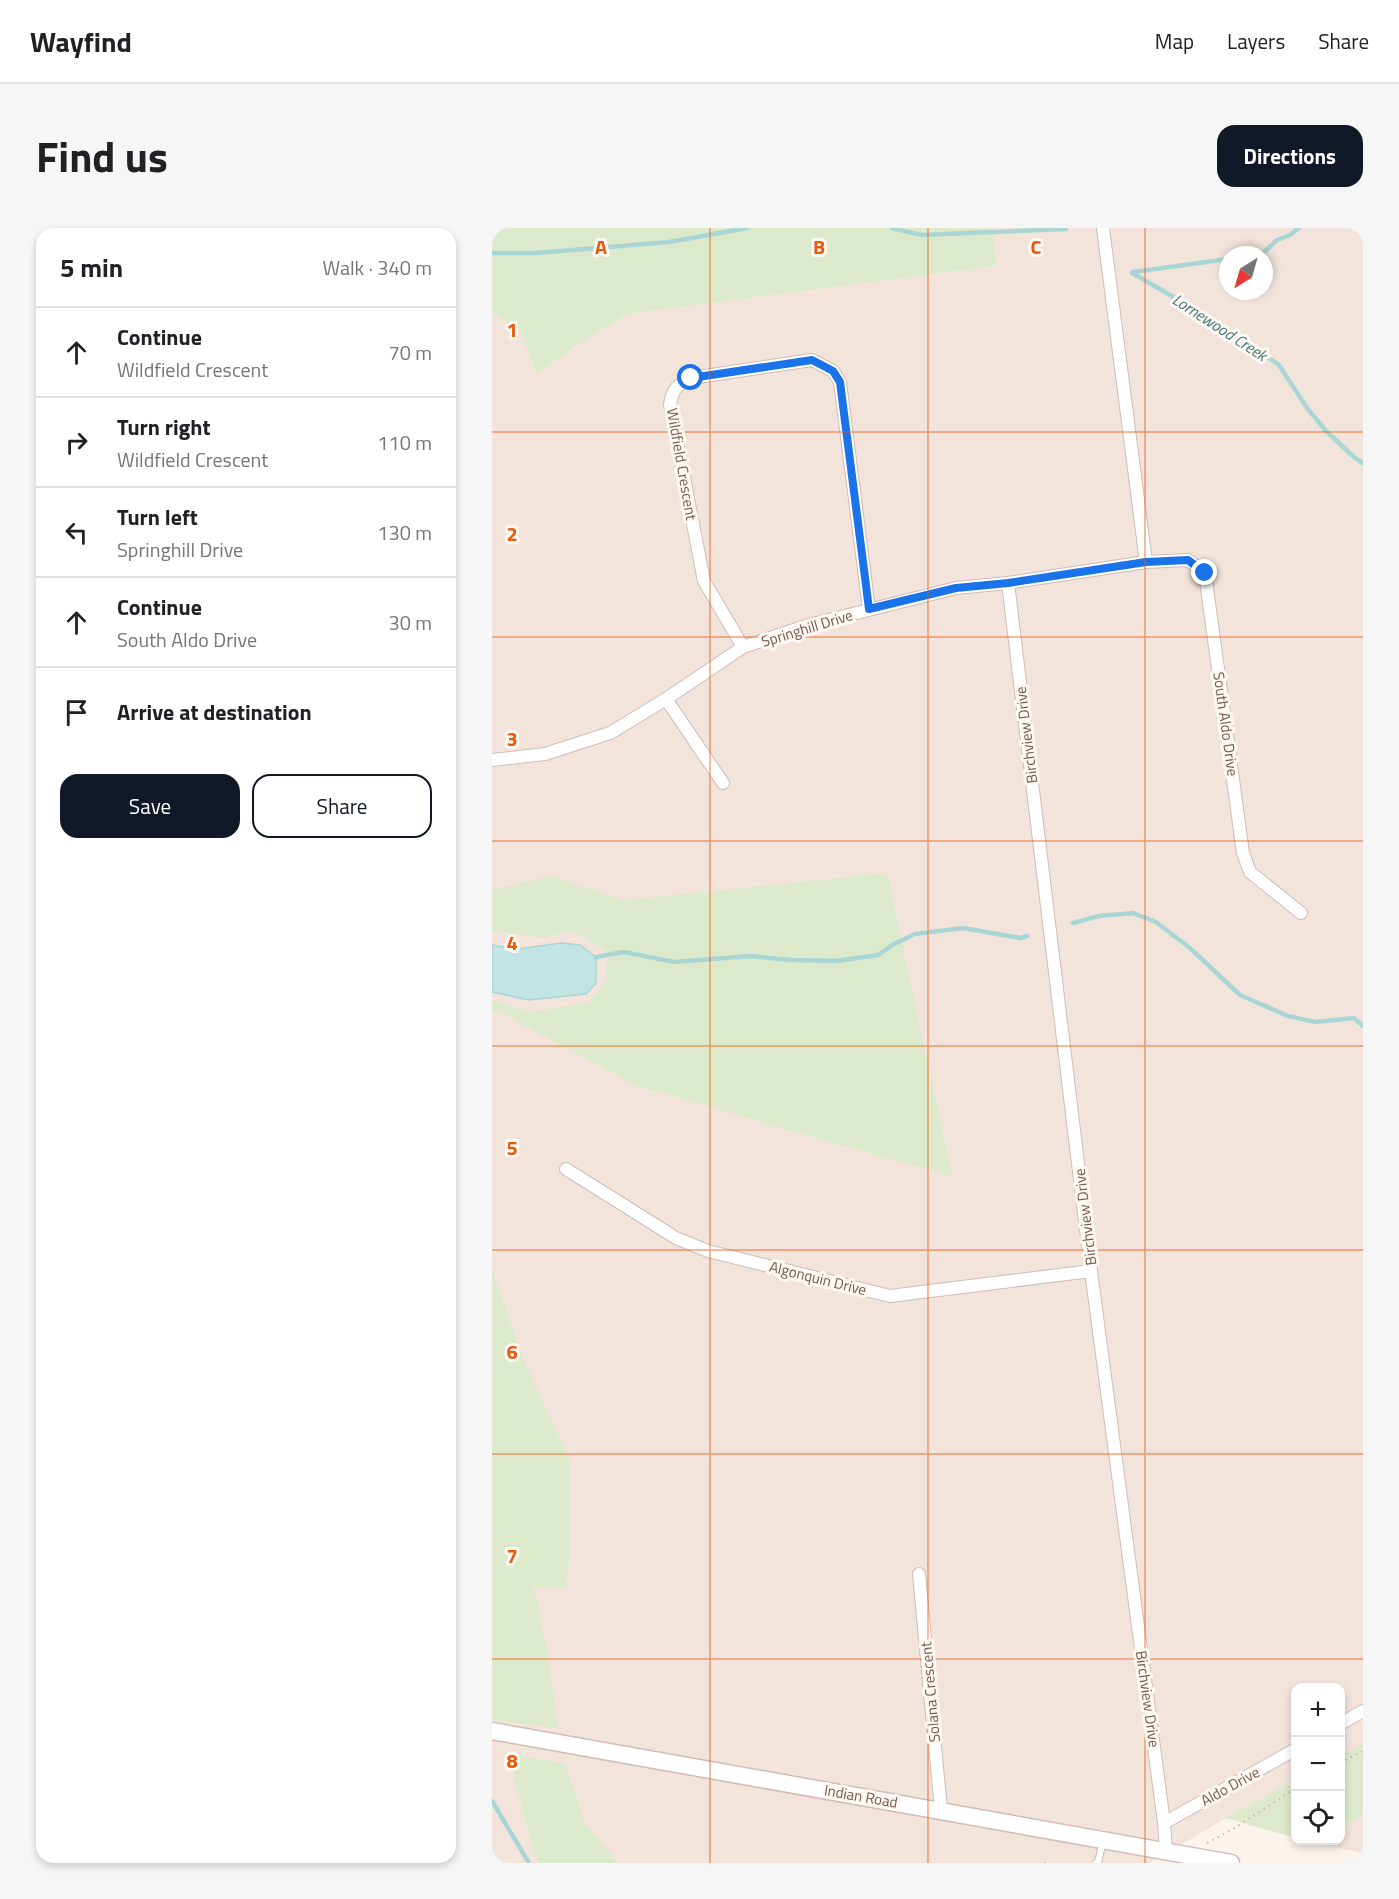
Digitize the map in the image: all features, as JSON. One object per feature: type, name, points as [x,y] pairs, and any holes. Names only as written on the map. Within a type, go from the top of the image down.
[{"type":"street","points":[[1103,228],[1146,562]]},
{"type":"street","name":"Wildfield Crescent","points":[[744,647],[704,581],[670,405],[672,393],[678,384],[691,378],[812,360],[833,371],[840,382],[869,609]]},
{"type":"street","name":"South Aldo Drive","points":[[1146,562],[1188,560],[1205,573],[1243,854],[1250,872],[1301,913]]},
{"type":"street","name":"Springhill Drive","points":[[492,760],[545,754],[610,733],[744,647],[808,625],[956,588],[1008,583],[1146,562]]},
{"type":"street","name":"Birchview Drive","points":[[1008,583],[1091,1271],[1166,1851]]},
{"type":"street","points":[[666,699],[723,783]]},
{"type":"street","name":"Algonquin Drive","points":[[566,1169],[676,1238],[708,1251],[890,1296],[1091,1271]]},
{"type":"street","name":"Solana Crescent","points":[[919,1574],[941,1810]]},
{"type":"street","points":[[1345,1722],[1363,1711]]},
{"type":"street","name":"Indian Road","points":[[492,1731],[1231,1863]]},
{"type":"street","name":"Aldo Drive","points":[[1164,1823],[1291,1752]]},
{"type":"lane","points":[[1096,1863],[1103,1840]]},
{"type":"path","points":[[1345,1761],[1363,1750]]},
{"type":"path","points":[[1191,1856],[1209,1841],[1233,1829],[1291,1791]]},
{"type":"shaded area","points":[[992,228],[1363,228],[1363,1743],[1345,1753],[1345,1683],[1291,1683],[1291,1781],[1150,1863],[492,1863],[492,312],[520,331],[537,375],[573,348],[628,314],[997,266]]},
{"type":"shaded area","points":[[1363,1815],[1363,1853],[1324,1845],[1345,1845],[1345,1824]]},
{"type":"green space","points":[[492,228],[992,228],[997,266],[628,314],[573,348],[537,375],[520,331],[492,312]]},
{"type":"green space","points":[[887,873],[952,1176],[635,1085],[498,1011],[492,1013],[492,1000],[532,1012],[589,1002],[607,979],[607,953],[587,938],[568,931],[544,938],[492,931],[492,890],[551,876],[624,900]]},
{"type":"green space","points":[[492,1270],[523,1358],[569,1458],[569,1562],[566,1587],[534,1587],[549,1662],[558,1729],[492,1719]]},
{"type":"green space","points":[[1363,1743],[1363,1815],[1345,1824],[1345,1791],[1345,1753]]},
{"type":"green space","points":[[508,1754],[565,1763],[585,1823],[618,1863],[539,1863],[531,1842]]},
{"type":"green space","points":[[1291,1781],[1291,1837],[1226,1818]]},
{"type":"water","points":[[561,943],[580,945],[596,957],[596,983],[586,994],[529,1000],[492,992],[492,945],[519,949]]},
{"type":"waterway","name":"Lornewood Creek","points":[[492,253],[536,253],[669,242],[747,228]]},
{"type":"waterway","name":"Lornewood Creek","points":[[892,228],[921,235],[1066,229]]},
{"type":"waterway","name":"Lornewood Creek","points":[[1271,246],[1299,228]]},
{"type":"waterway","name":"Lornewood Creek","points":[[1133,272],[1219,260]]},
{"type":"waterway","name":"Lornewood Creek","points":[[1132,273],[1217,322],[1279,365],[1307,408],[1326,431],[1363,463]]},
{"type":"waterway","points":[[1073,923],[1099,916],[1133,913],[1156,922],[1190,948],[1240,995],[1288,1016],[1315,1022],[1354,1018],[1363,1026]]},
{"type":"waterway","points":[[596,957],[624,952],[674,962],[750,956],[836,961],[878,955],[915,934],[963,928],[1020,938],[1027,936]]},
{"type":"waterway","points":[[492,1801],[529,1863]]},
{"type":"route","points":[[691,378],[812,360],[833,371],[840,382],[869,609],[956,588],[1008,583],[1146,562],[1188,560],[1205,573]]}]
